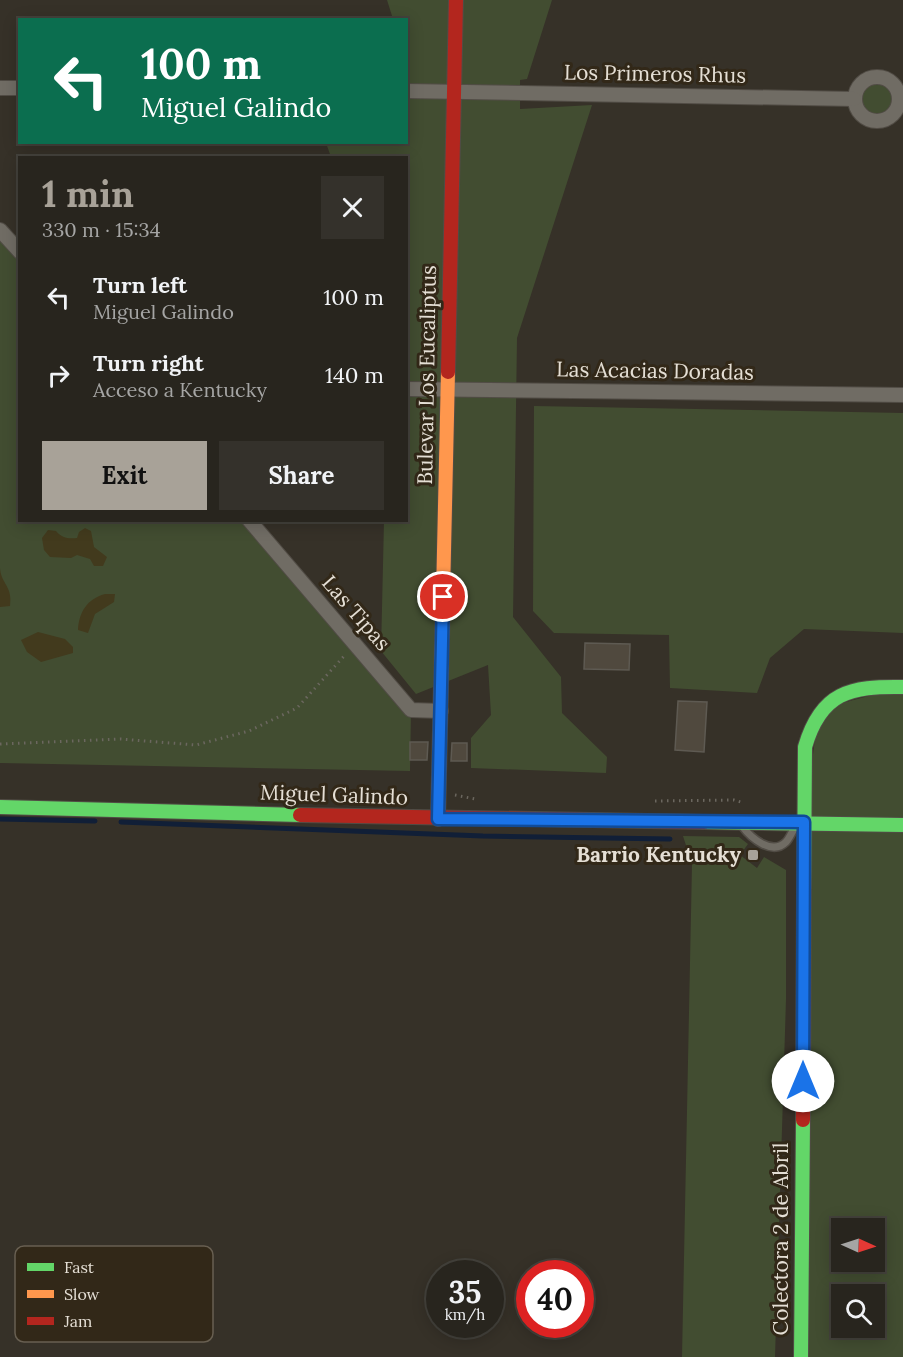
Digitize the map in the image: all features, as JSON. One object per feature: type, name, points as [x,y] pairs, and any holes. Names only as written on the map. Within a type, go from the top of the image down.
[{"type":"street","name":"Bulevar Los Eucaliptus","points":[[438,819],[456,0]]},
{"type":"street","points":[[0,88],[18,88]]},
{"type":"street","name":"Los Primeros Rhus","points":[[408,91],[854,99]]},
{"type":"street","points":[[0,230],[18,250]]},
{"type":"street","name":"Las Acacias Doradas","points":[[408,389],[903,395]]},
{"type":"street","name":"Las Tipas","points":[[251,522],[411,710],[441,711]]},
{"type":"street","name":"Colectora 2 de Abril","points":[[801,1357],[804,747],[810,726],[819,709],[837,697],[857,689],[903,687]]},
{"type":"street","name":"Miguel Galindo","points":[[0,807],[438,819],[903,825]]},
{"type":"lane","points":[[739,822],[747,832],[762,843],[777,848],[786,842],[794,828],[804,822]]},
{"type":"path","points":[[0,744],[120,739],[196,745],[249,731],[297,708],[355,644]]},
{"type":"green space","points":[[387,0],[552,0],[527,79],[520,80],[520,109],[592,105],[517,338],[513,617],[561,677],[562,713],[607,757],[606,773],[471,768],[471,738],[491,715],[488,665],[416,694],[381,651],[384,522],[408,522],[408,156],[331,156],[326,144],[408,144],[408,18],[393,18]]},
{"type":"green space","points":[[877,82],[889,87],[894,99],[889,111],[877,116],[865,111],[860,99],[865,87]]},
{"type":"green space","points":[[0,230],[18,251],[18,522],[250,522],[411,710],[410,771],[0,763]]},
{"type":"green space","points":[[534,406],[903,413],[903,633],[804,629],[770,658],[757,693],[670,688],[669,635],[554,633],[533,611]]},
{"type":"green space","points":[[903,687],[903,1357],[801,1357],[804,822],[819,709]]},
{"type":"green space","points":[[683,836],[739,837],[748,844],[740,855],[757,868],[764,857],[786,870],[786,999],[775,1357],[682,1357],[692,864]]},
{"type":"sand","points":[[85,528],[91,531],[94,547],[107,557],[103,566],[94,566],[90,559],[77,555],[71,558],[50,557],[44,550],[42,538],[48,530],[56,531],[65,538],[77,538],[79,532]]},
{"type":"sand","points":[[0,568],[10,594],[10,606],[0,607]]},
{"type":"sand","points":[[105,594],[115,594],[114,602],[95,614],[88,633],[78,630],[80,617],[85,607],[93,599]]},
{"type":"sand","points":[[38,632],[65,639],[73,647],[73,653],[41,662],[27,652],[21,640]]},
{"type":"building","points":[[585,643],[630,644],[629,670],[584,669]]},
{"type":"building","points":[[678,701],[707,702],[704,752],[675,750]]},
{"type":"building","points":[[410,742],[428,742],[427,760],[410,760]]},
{"type":"building","points":[[452,743],[467,743],[467,761],[451,761]]},
{"type":"waterway","points":[[0,819],[95,821]]},
{"type":"waterway","points":[[121,822],[483,836],[670,839]]},
{"type":"traffic: fast","points":[[804,892],[805,747],[812,729],[820,714],[840,696],[868,688],[903,687]]},
{"type":"traffic: fast","points":[[0,807],[300,815]]},
{"type":"traffic: fast","points":[[704,822],[903,825]]},
{"type":"traffic: fast","points":[[801,1357],[803,1120]]},
{"type":"traffic: slow","points":[[438,819],[448,372]]},
{"type":"traffic: jam","points":[[448,372],[456,0]]},
{"type":"traffic: jam","points":[[300,815],[704,822]]},
{"type":"traffic: jam","points":[[803,1120],[804,892]]},
{"type":"place","name":"Barrio Kentucky","points":[[753,855]]},
{"type":"route","points":[[443,597],[438,819],[804,822],[803,1081]]}]
